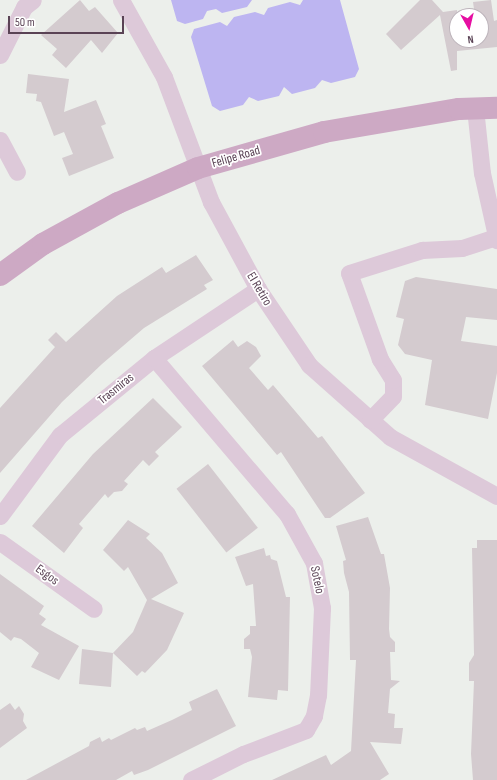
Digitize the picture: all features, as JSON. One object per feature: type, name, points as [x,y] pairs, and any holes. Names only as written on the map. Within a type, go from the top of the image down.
[{"type":"main road","name":"Felipe Road","points":[[0,275],[43,244],[118,203],[198,168],[324,132],[475,108],[497,108]]},
{"type":"street","points":[[0,55],[24,7],[33,0]]},
{"type":"street","name":"El Retiro","points":[[121,0],[164,77],[211,202],[258,289],[309,365],[390,437],[497,496]]},
{"type":"street","points":[[370,420],[393,396],[393,380],[380,359],[349,272],[422,250],[462,248],[496,239],[482,173],[475,108]]},
{"type":"street","points":[[0,140],[17,172]]},
{"type":"street","name":"Trasmiras","points":[[0,516],[60,435],[154,358],[258,289]]},
{"type":"street","name":"Sotelo","points":[[154,358],[287,514],[314,563],[322,608],[318,695],[314,716],[306,730],[243,754],[191,780]]},
{"type":"street","name":"Esgos","points":[[0,542],[94,609]]},
{"type":"shaded area","points":[[171,0],[252,0],[247,7],[222,13],[216,9],[207,11],[203,19],[185,24],[177,21]]},
{"type":"shaded area","points":[[303,0],[340,0],[359,69],[355,77],[331,83],[322,80],[315,88],[292,94],[284,87],[279,96],[258,101],[249,97],[243,105],[220,111],[212,106],[191,37],[194,29],[220,22],[227,26],[234,17],[255,12],[264,15],[268,8],[290,2],[300,5]]},
{"type":"building","points":[[80,0],[89,11],[95,7],[118,33],[102,53],[91,40],[66,68],[52,55],[57,49],[41,35]]},
{"type":"building","points":[[420,0],[432,0],[443,12],[449,11],[449,48],[487,48],[457,51],[457,70],[451,71],[440,15],[401,50],[386,34]]},
{"type":"building","points":[[491,0],[494,21],[497,20],[497,47],[489,48],[489,8],[474,8],[473,2]]},
{"type":"building","points":[[28,74],[69,79],[64,112],[96,100],[106,124],[101,126],[114,158],[69,176],[62,158],[73,154],[64,132],[54,136],[41,102],[36,101],[37,94],[26,93]]},
{"type":"building","points":[[196,255],[213,280],[204,285],[207,289],[144,328],[102,364],[62,402],[0,473],[0,408],[55,347],[48,340],[56,332],[66,342],[117,296],[162,267],[166,273]]},
{"type":"building","points":[[416,277],[497,289],[497,320],[466,317],[461,341],[497,346],[497,373],[488,419],[425,405],[432,360],[405,354],[398,345],[404,319],[396,317],[405,281]]},
{"type":"building","points":[[233,340],[238,347],[247,341],[256,347],[261,356],[249,368],[268,390],[273,385],[318,438],[322,436],[365,493],[330,518],[325,518],[281,452],[277,455],[202,366]]},
{"type":"building","points":[[153,398],[182,427],[155,452],[159,456],[149,466],[143,460],[124,481],[128,484],[122,491],[114,492],[108,498],[105,494],[79,524],[83,528],[64,553],[32,526],[93,454]]},
{"type":"building","points":[[208,464],[258,528],[226,552],[176,489]]},
{"type":"building","points":[[368,517],[381,554],[384,554],[390,588],[389,629],[390,637],[395,642],[395,652],[390,652],[391,680],[400,681],[390,689],[388,713],[395,714],[394,728],[403,728],[401,744],[370,742],[389,774],[380,780],[272,780],[326,755],[331,765],[351,751],[356,660],[350,660],[349,592],[344,573],[343,561],[346,560],[336,526]]},
{"type":"building","points":[[128,520],[150,534],[146,538],[162,553],[178,583],[151,599],[184,613],[167,650],[145,673],[142,671],[137,676],[113,653],[133,632],[147,600],[128,567],[124,571],[103,550]]},
{"type":"building","points":[[477,540],[497,540],[497,780],[473,780],[471,754],[474,681],[469,681],[469,663],[474,655],[472,548],[477,548]]},
{"type":"building","points":[[264,548],[266,556],[270,555],[271,559],[277,561],[286,597],[290,597],[288,691],[278,690],[277,700],[248,697],[252,657],[250,649],[244,649],[244,639],[250,634],[250,626],[256,626],[253,584],[246,586],[235,557]]},
{"type":"building","points":[[0,574],[44,606],[39,614],[46,619],[41,625],[79,646],[59,680],[31,667],[39,653],[21,639],[14,637],[11,641],[0,632]]},
{"type":"building","points":[[82,649],[113,653],[111,687],[79,684]]},
{"type":"building","points":[[217,689],[236,726],[148,770],[134,775],[132,771],[116,780],[26,780],[89,746],[90,742],[100,737],[102,742],[109,738],[111,740],[135,728],[137,730],[145,727],[147,731],[172,720],[192,710],[189,702]]},
{"type":"building","points":[[10,703],[15,710],[19,706],[24,714],[23,721],[27,728],[0,748],[0,710]]}]
